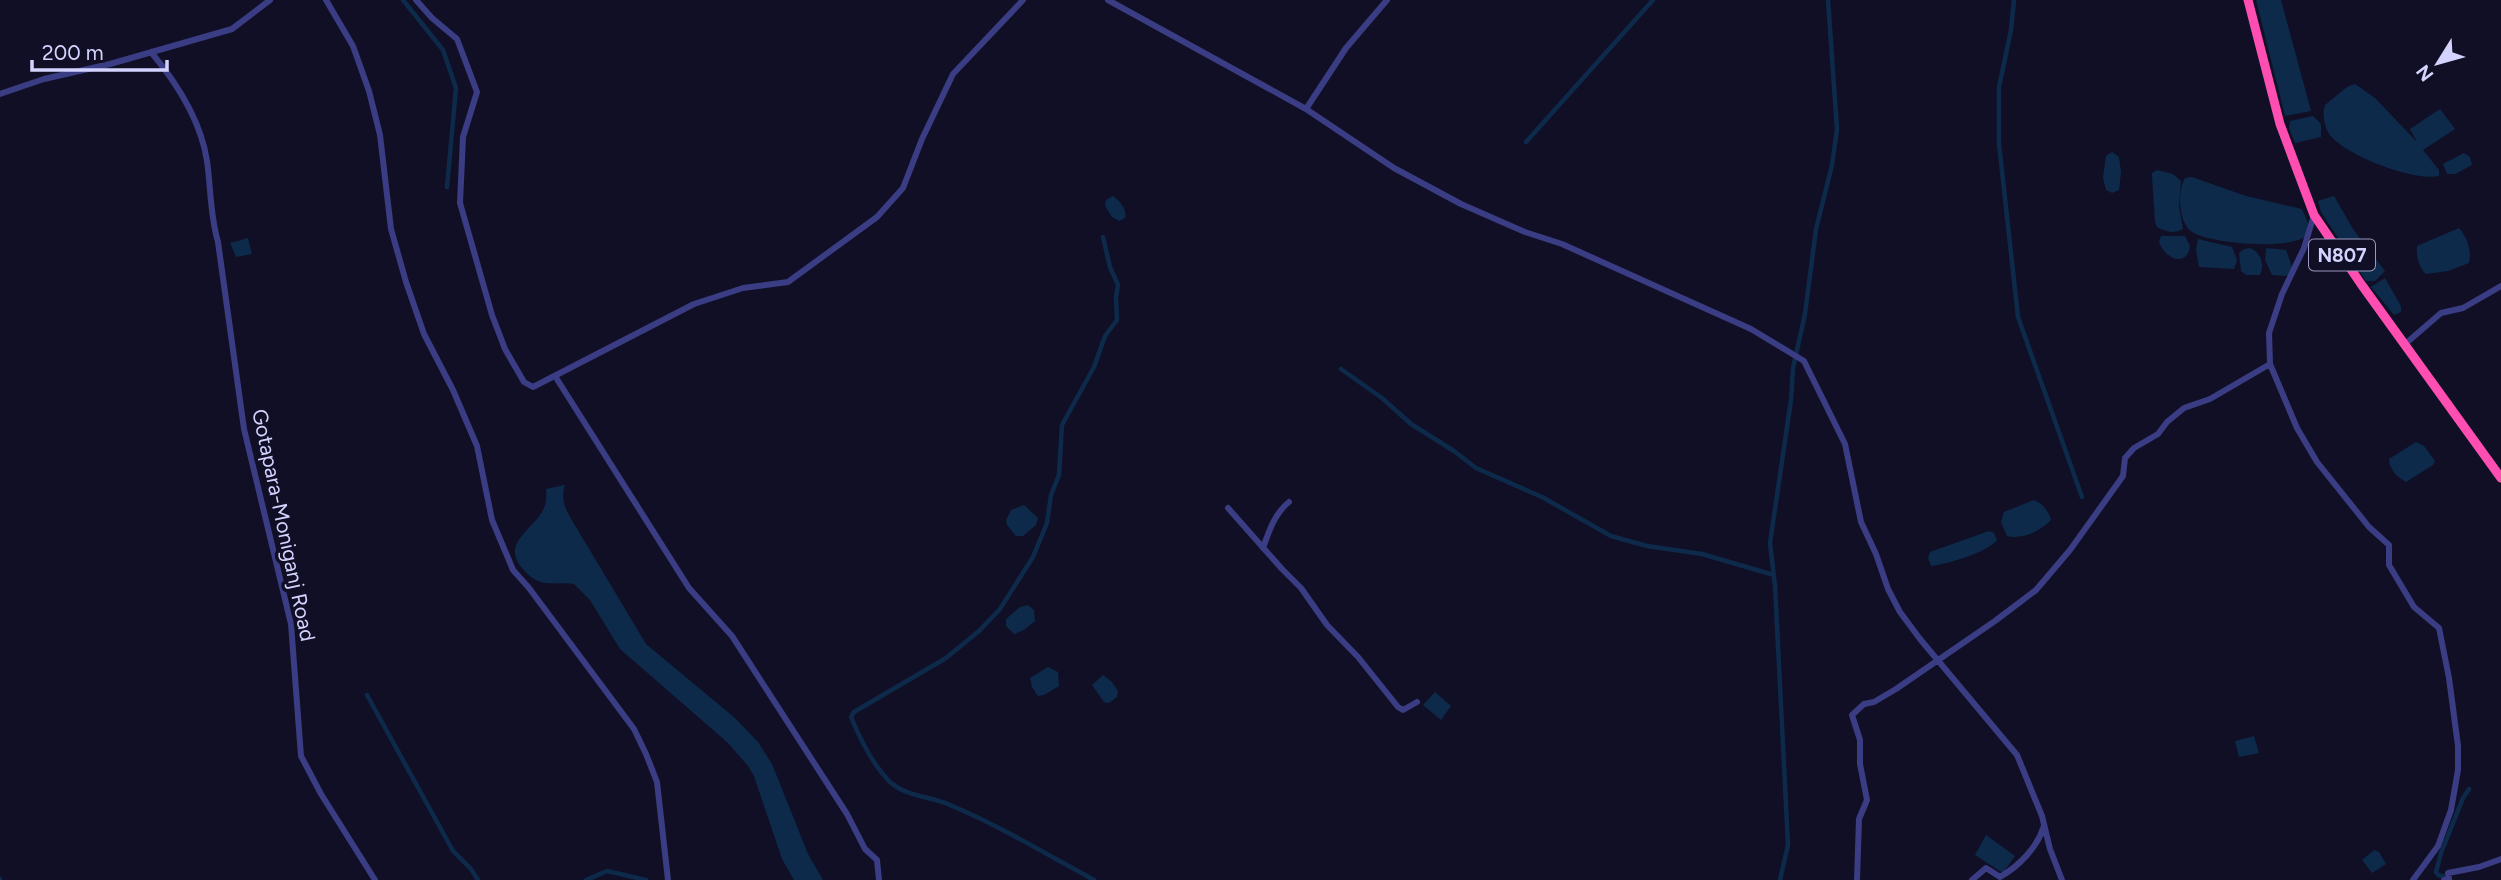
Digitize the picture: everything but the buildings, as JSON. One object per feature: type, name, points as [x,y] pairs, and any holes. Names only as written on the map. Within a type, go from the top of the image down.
[{"type":"highway","name":"N807","points":[[2248,0],[2280,124],[2314,215],[2501,478]]},
{"type":"street","points":[[0,94],[44,79],[110,64],[232,29],[270,0]]},
{"type":"street","points":[[326,0],[353,46],[369,91],[380,135],[391,229],[406,282],[425,334],[477,446],[492,520],[518,578],[634,729],[657,782],[668,880]]},
{"type":"street","points":[[416,0],[457,39],[477,92],[463,137],[460,203],[492,315],[505,349],[524,382],[533,387],[694,304],[743,288],[788,282],[877,217],[903,188],[922,139],[953,74],[1023,0]]},
{"type":"street","points":[[1108,0],[1306,109],[1394,168],[1461,204],[1525,232],[1562,244],[1751,329],[1804,361],[1845,444],[1861,522],[1888,589],[1900,612],[1937,660],[2017,755],[2032,787],[2062,880]]},
{"type":"street","points":[[1306,109],[1346,48],[1387,0]]},
{"type":"street","name":"Gotapara-Moniganj Road","points":[[151,52],[184,100],[201,139],[207,162],[212,222],[218,242],[244,429],[291,624],[301,756],[374,880]]},
{"type":"street","points":[[2314,215],[2304,248],[2269,333],[2270,365],[2297,428],[2317,462],[2369,527],[2385,539],[2389,545],[2389,565],[2414,607],[2438,628],[2456,720],[2458,769],[2451,810],[2438,846],[2413,880]]},
{"type":"street","points":[[2404,345],[2441,313],[2463,308],[2501,286]]},
{"type":"street","points":[[1857,880],[1859,819],[1867,800],[1860,764],[1860,740],[1852,715],[1864,704],[1882,698],[2036,590],[2123,476],[2125,458],[2134,448],[2158,434],[2167,422],[2184,408],[2210,399],[2270,365]]},
{"type":"street","points":[[555,376],[690,588],[732,636],[841,804],[865,849],[877,860],[879,880]]},
{"type":"street","points":[[1263,548],[1274,520],[1281,508],[1289,502]]},
{"type":"street","points":[[1228,508],[1301,588],[1327,625],[1358,657],[1398,707],[1403,710],[1417,702]]},
{"type":"street","points":[[1972,880],[1986,868],[2000,877],[2007,873],[2033,848],[2044,825]]},
{"type":"street","points":[[2444,880],[2449,878],[2448,873],[2479,867],[2501,859]]},
{"type":"water","points":[[2256,0],[2281,0],[2311,111],[2285,116]]},
{"type":"water","points":[[2355,84],[2375,98],[2417,142],[2410,129],[2440,109],[2455,129],[2423,150],[2439,170],[2439,176],[2428,177],[2396,171],[2362,157],[2335,140],[2325,126],[2325,105],[2347,87]]},
{"type":"water","points":[[2313,116],[2321,124],[2321,137],[2295,143],[2289,128],[2290,121]]},
{"type":"water","points":[[2112,152],[2119,157],[2121,172],[2119,190],[2112,193],[2106,190],[2103,178],[2106,156]]},
{"type":"water","points":[[2464,153],[2470,157],[2472,165],[2455,174],[2447,174],[2443,164]]},
{"type":"water","points":[[2157,170],[2173,174],[2181,181],[2179,207],[2183,229],[2180,231],[2164,230],[2157,227],[2155,222],[2152,173]]},
{"type":"water","points":[[2192,177],[2246,196],[2302,209],[2308,223],[2307,236],[2284,243],[2251,244],[2218,240],[2194,233],[2182,216],[2180,199],[2185,178]]},
{"type":"water","points":[[1113,196],[1125,211],[1125,218],[1119,221],[1112,217],[1105,206],[1106,200]]},
{"type":"water","points":[[2334,196],[2353,229],[2385,271],[2375,281],[2366,281],[2321,212],[2318,201]]},
{"type":"water","points":[[2459,228],[2468,244],[2469,263],[2448,271],[2426,274],[2418,261],[2417,246]]},
{"type":"water","points":[[2161,236],[2185,236],[2190,246],[2188,253],[2180,259],[2171,257],[2159,242]]},
{"type":"water","points":[[248,238],[252,254],[236,257],[230,243]]},
{"type":"water","points":[[2198,239],[2232,247],[2237,260],[2234,269],[2199,267],[2196,250]]},
{"type":"water","points":[[2250,248],[2257,252],[2261,259],[2260,275],[2246,275],[2241,271],[2239,253]]},
{"type":"water","points":[[2266,248],[2286,250],[2292,267],[2291,273],[2286,276],[2272,275],[2265,260]]},
{"type":"water","points":[[2385,278],[2401,306],[2401,312],[2394,315],[2371,287]]},
{"type":"water","points":[[2416,442],[2424,446],[2435,461],[2406,482],[2394,472],[2389,459]]},
{"type":"water","points":[[565,485],[563,498],[568,513],[646,644],[735,718],[758,742],[772,764],[808,854],[823,880],[794,880],[782,859],[754,776],[728,743],[620,649],[590,600],[574,584],[538,581],[517,561],[516,547],[523,534],[542,512],[546,502],[546,489]]},
{"type":"water","points":[[2034,500],[2045,508],[2051,520],[2031,534],[2007,536],[2001,522],[2004,512]]},
{"type":"water","points":[[1024,505],[1038,518],[1036,525],[1023,536],[1016,536],[1006,520],[1011,510]]},
{"type":"water","points":[[1989,531],[1994,533],[1997,540],[1985,549],[1931,566],[1928,558],[1930,552]]},
{"type":"water","points":[[1028,605],[1034,610],[1035,621],[1014,634],[1006,626],[1006,619],[1020,607]]},
{"type":"water","points":[[1048,667],[1058,672],[1059,686],[1038,696],[1030,678]]},
{"type":"water","points":[[1103,675],[1118,691],[1117,697],[1109,703],[1104,702],[1092,685]]},
{"type":"water","points":[[1435,692],[1451,706],[1441,720],[1423,705]]},
{"type":"water","points":[[2254,736],[2259,753],[2239,757],[2235,741]]},
{"type":"water","points":[[1986,835],[2015,856],[2003,873],[1975,855]]},
{"type":"water","points":[[2374,850],[2379,852],[2386,864],[2372,873],[2362,860]]},
{"type":"waterway","points":[[403,0],[443,50],[456,88],[447,187]]},
{"type":"waterway","points":[[1526,142],[1653,0]]},
{"type":"waterway","points":[[1780,880],[1788,845],[1775,586],[1770,543],[1791,400],[1793,368],[1805,314],[1816,229],[1832,165],[1837,129],[1828,0]]},
{"type":"waterway","points":[[2014,0],[2011,30],[1999,87],[1999,144],[2018,317],[2082,497]]},
{"type":"waterway","points":[[1094,880],[969,813],[897,787],[873,760],[851,717],[854,712],[946,658],[979,631],[1000,609],[1033,557],[1047,523],[1051,495],[1059,475],[1062,425],[1094,367],[1105,336],[1117,320],[1118,285],[1110,267],[1103,237]]},
{"type":"waterway","points":[[1341,369],[1382,398],[1411,424],[1476,468],[1542,497],[1611,536],[1647,546],[1702,554],[1774,575]]},
{"type":"waterway","points":[[367,695],[453,851],[478,880]]},
{"type":"waterway","points":[[2446,877],[2436,872],[2441,853],[2469,789]]},
{"type":"waterway","points":[[586,880],[607,871],[646,880]]}]
